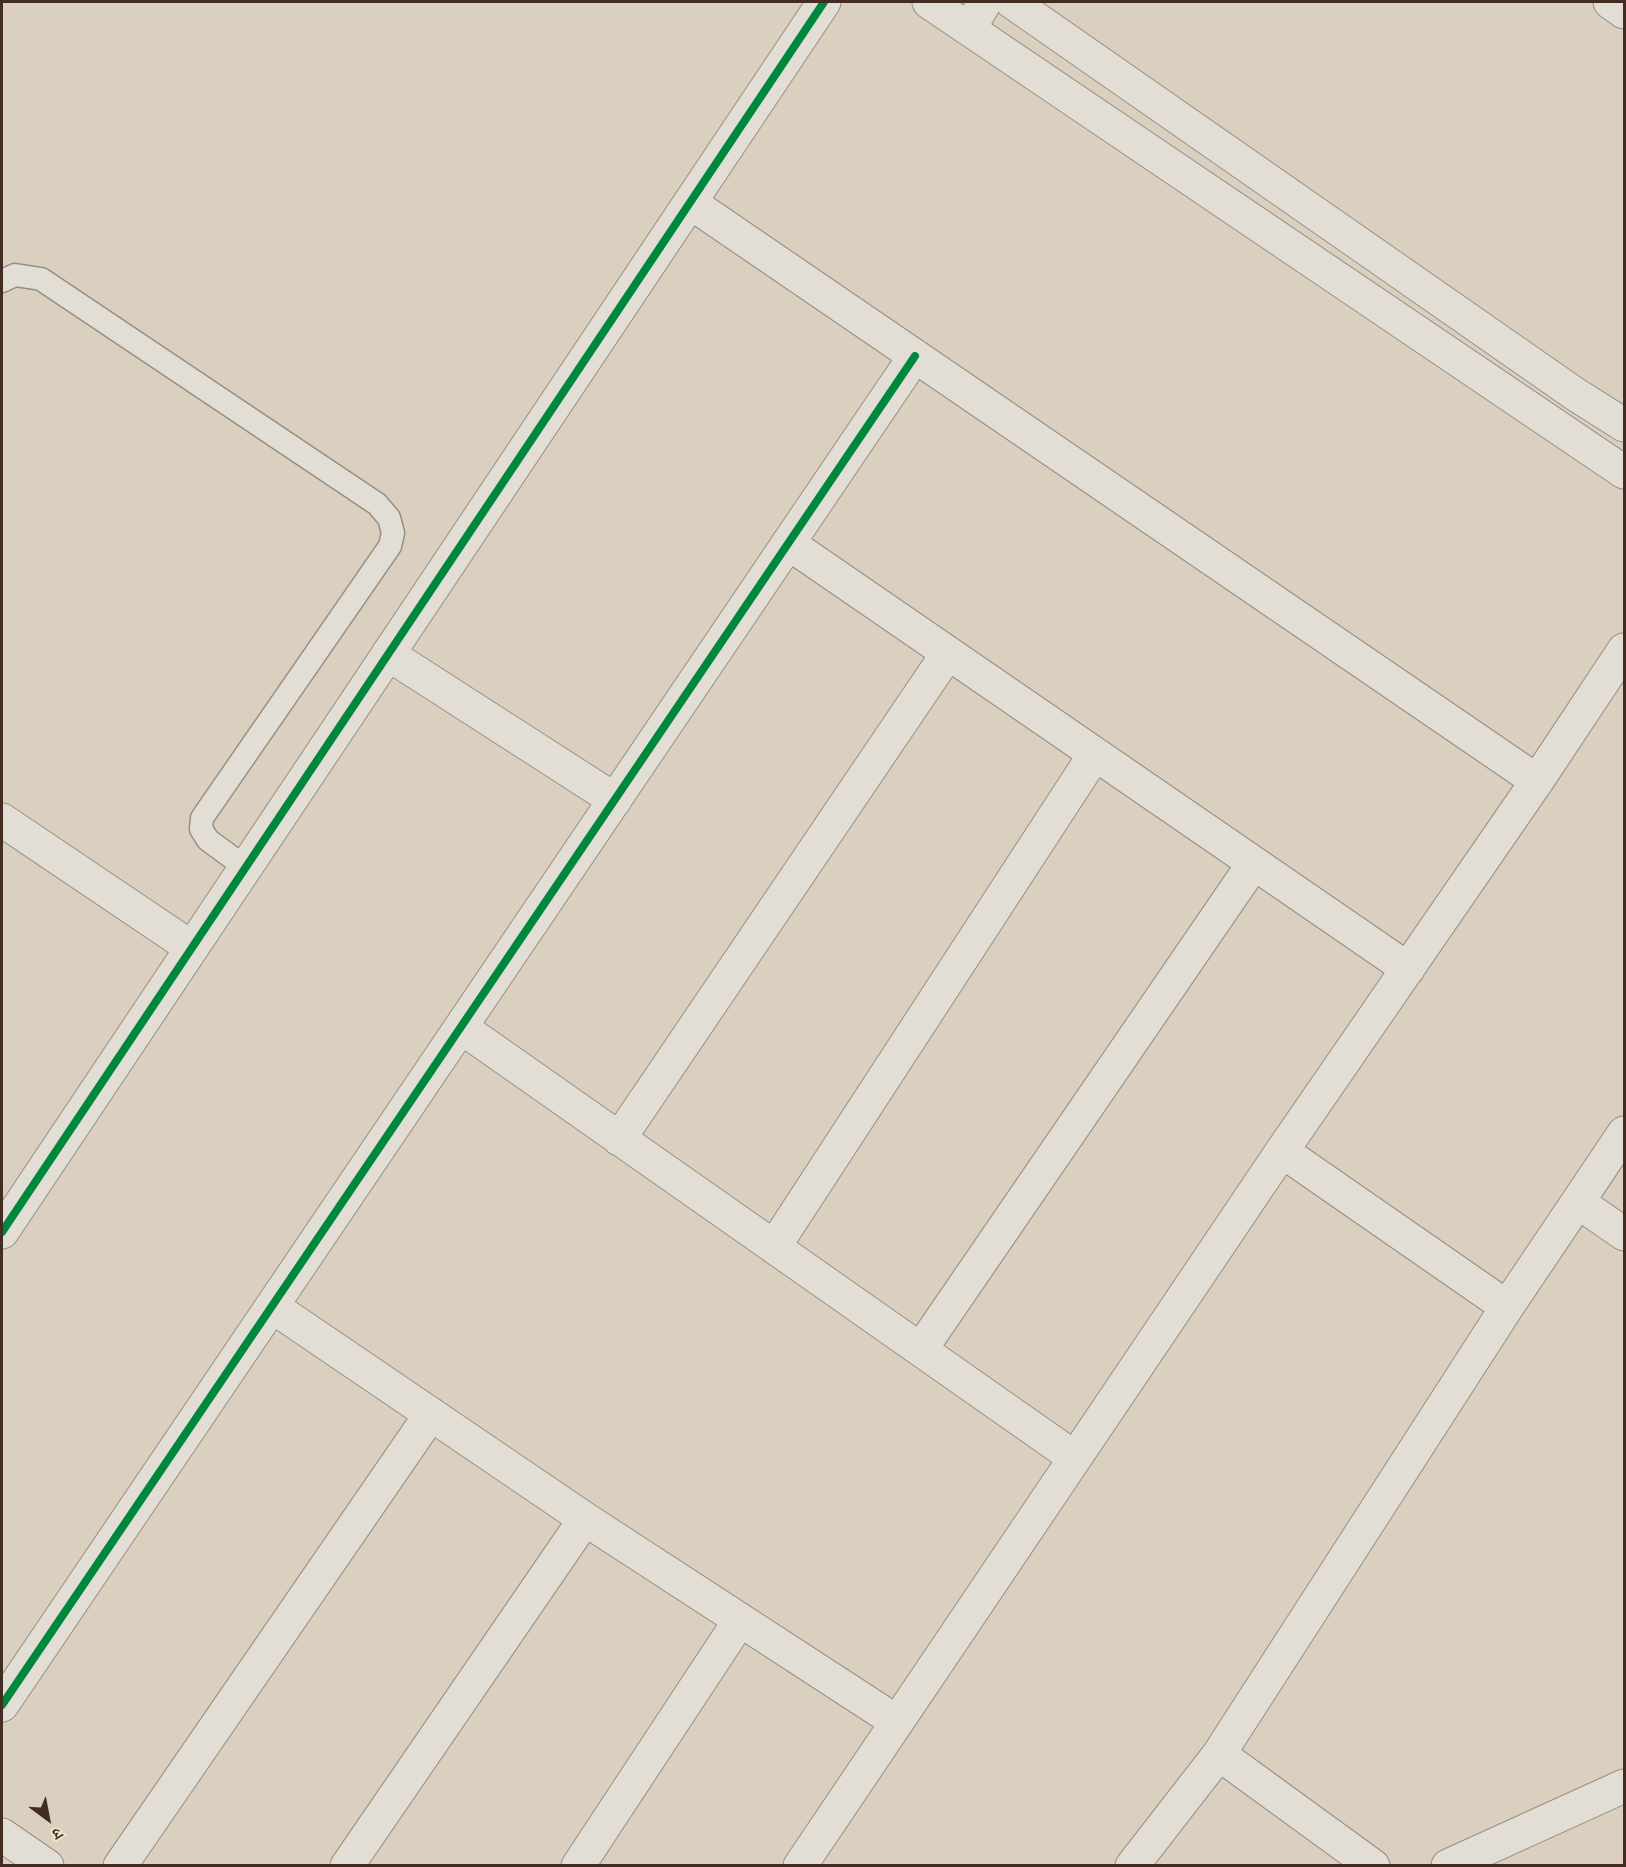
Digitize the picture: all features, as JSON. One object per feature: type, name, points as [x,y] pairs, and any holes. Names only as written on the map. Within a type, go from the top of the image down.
[{"type":"street","points":[[2,1232],[824,2]]},
{"type":"street","points":[[929,2],[977,15],[1624,472]]},
{"type":"street","points":[[1012,2],[1575,394],[1624,425]]},
{"type":"street","points":[[1610,2],[1624,12]]},
{"type":"street","points":[[691,203],[1537,781]]},
{"type":"street","points":[[2,1705],[915,356]]},
{"type":"street","points":[[788,543],[1408,969]]},
{"type":"street","points":[[800,1866],[1282,1151],[1537,781],[1624,650]]},
{"type":"street","points":[[619,1138],[948,653]]},
{"type":"street","points":[[388,654],[615,800]]},
{"type":"street","points":[[774,1247],[1095,754]]},
{"type":"street","points":[[2,820],[192,948]]},
{"type":"street","points":[[921,1349],[1254,863]]},
{"type":"street","points":[[462,1028],[1075,1458]]},
{"type":"street","points":[[1132,1866],[1219,1754],[1507,1307],[1624,1132]]},
{"type":"street","points":[[1282,1151],[1507,1307]]},
{"type":"street","points":[[1578,1202],[1624,1234]]},
{"type":"street","points":[[273,1307],[585,1520],[897,1722]]},
{"type":"street","points":[[120,1866],[431,1414]]},
{"type":"street","points":[[346,1866],[585,1520]]},
{"type":"street","points":[[578,1866],[740,1620]]},
{"type":"street","points":[[1219,1754],[1373,1866]]},
{"type":"street","points":[[1448,1866],[1624,1786]]},
{"type":"street","points":[[2,1835],[46,1866]]},
{"type":"lane","points":[[2,281],[15,275],[41,279],[377,504],[389,518],[393,533],[390,546],[202,818],[201,830],[208,840],[245,867]]},
{"type":"cycle path","points":[[2,1232],[824,2]]},
{"type":"cycle path","points":[[2,1705],[915,356]]}]
